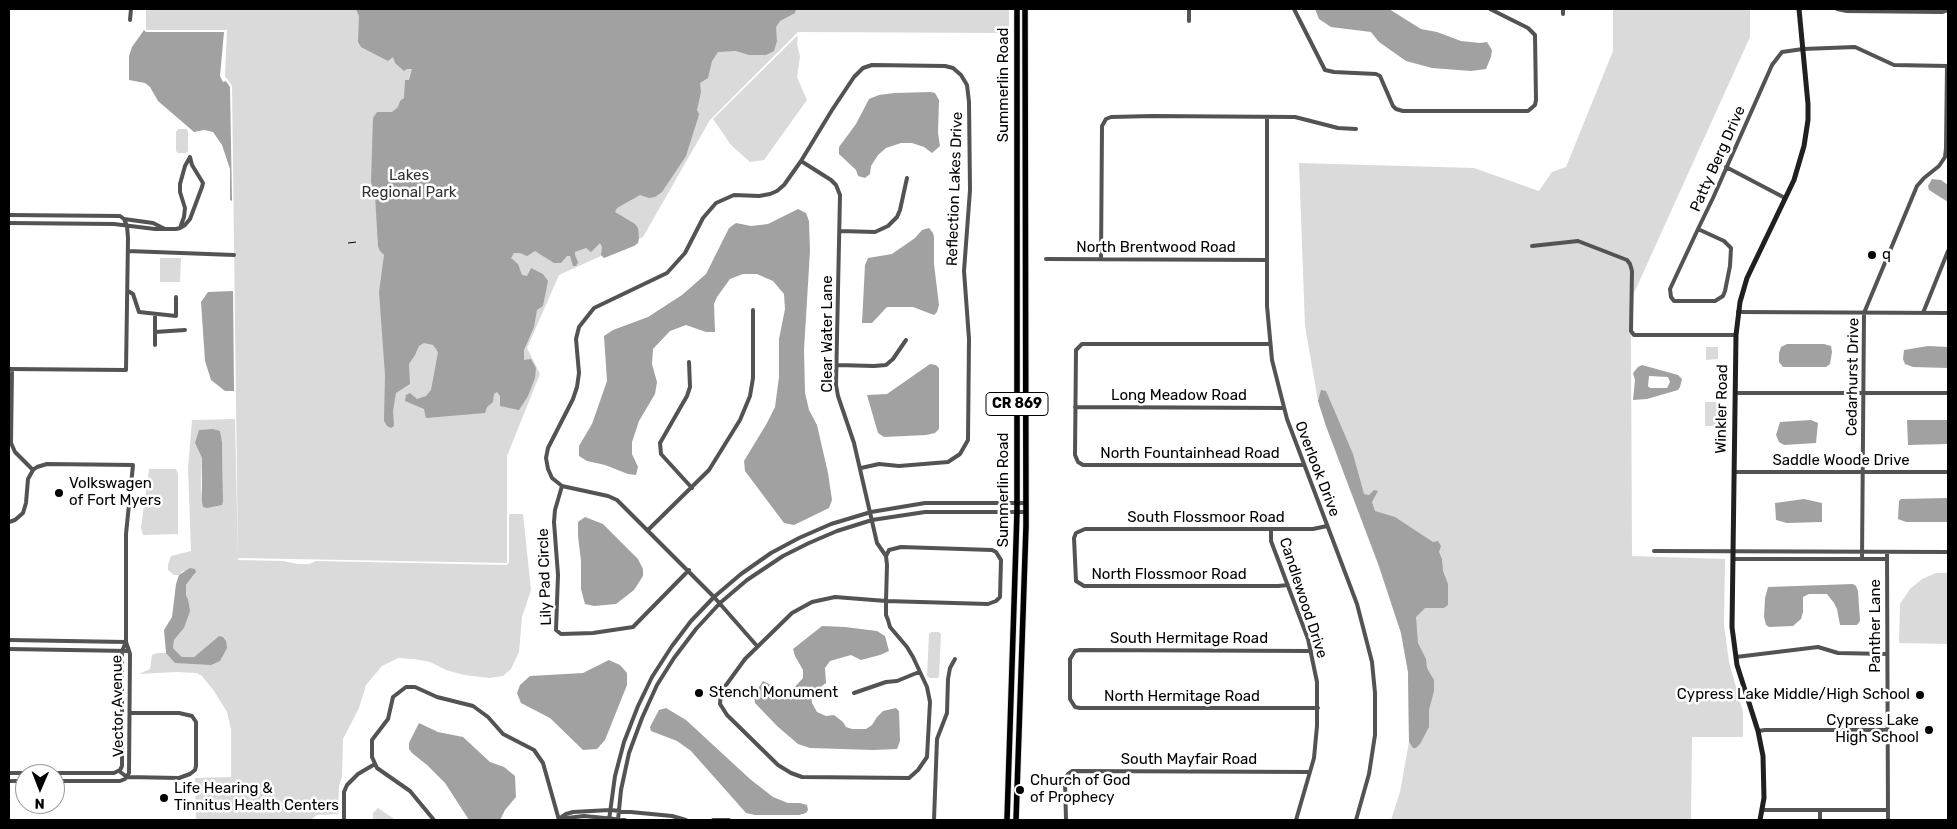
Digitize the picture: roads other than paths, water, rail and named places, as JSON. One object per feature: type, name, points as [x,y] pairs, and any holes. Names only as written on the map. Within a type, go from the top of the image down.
[{"type":"main road","name":"Summerlin Road","points":[[1006,820],[1017,512],[1016,9]]},
{"type":"main road","name":"Summerlin Road","points":[[1016,820],[1026,512],[1026,9]]},
{"type":"street","points":[[130,20],[131,9]]},
{"type":"street","points":[[1189,9],[1190,21]]},
{"type":"street","points":[[1294,9],[1325,70],[1376,74],[1380,76],[1396,109],[1403,111],[1528,111],[1535,105],[1536,100],[1536,35],[1528,28],[1490,9]]},
{"type":"street","name":"Winkler Road","points":[[1760,820],[1763,810],[1764,770],[1758,731],[1736,657],[1732,627],[1736,335],[1738,312],[1751,268],[1785,198],[1801,159],[1807,132],[1808,104],[1799,9]]},
{"type":"street","points":[[1838,9],[1847,12],[1942,12],[1948,10]]},
{"type":"street","name":"Patty Berg Drive","points":[[1698,229],[1724,241],[1731,248],[1724,296],[1720,299],[1709,301],[1674,300],[1670,297],[1670,289],[1777,57],[1782,52],[1803,49],[1855,47],[1894,65],[1948,66]]},
{"type":"street","name":"Reflection Lakes Drive","points":[[562,486],[552,478],[546,458],[548,448],[573,399],[577,387],[576,339],[583,320],[594,308],[666,273],[685,253],[703,218],[716,203],[734,196],[759,196],[778,191],[788,181],[832,110],[854,77],[863,68],[872,65],[944,66],[953,68],[961,75],[967,85],[969,102],[970,190],[964,271],[969,339],[968,440],[960,454],[948,462],[899,466],[879,464],[861,468]]},
{"type":"street","name":"Cedarhurst Drive","points":[[1862,559],[1864,314],[1917,186],[1939,166],[1944,157],[1946,148],[1948,66]]},
{"type":"street","points":[[1101,258],[1102,126],[1106,119],[1134,116],[1298,117],[1338,128],[1356,129]]},
{"type":"street","name":"Overlook Drive","points":[[1267,117],[1267,306],[1270,344],[1276,381],[1283,408],[1363,623],[1374,678],[1376,716],[1373,752],[1356,820]]},
{"type":"street","points":[[9,224],[127,226],[168,230],[180,228],[190,219],[202,187],[201,179],[192,165],[190,157],[185,166],[180,184],[180,192],[185,208],[180,228]]},
{"type":"street","name":"Clear Water Lane","points":[[801,161],[836,185],[840,195],[836,385],[861,468],[877,543],[886,556]]},
{"type":"street","points":[[1726,167],[1785,198]]},
{"type":"street","points":[[840,231],[875,232],[888,226],[897,217],[900,210],[907,178]]},
{"type":"street","points":[[9,215],[120,216],[124,219],[153,223],[168,230]]},
{"type":"street","points":[[33,470],[13,449],[11,442],[10,369],[126,370],[128,251],[127,226],[124,219]]},
{"type":"street","points":[[1532,246],[1578,242],[1627,260],[1632,271],[1631,331],[1634,334],[1736,335]]},
{"type":"street","points":[[128,251],[234,254]]},
{"type":"street","points":[[1924,314],[1948,252]]},
{"type":"street","name":"North Brentwood Road","points":[[1046,259],[1267,260]]},
{"type":"street","points":[[128,291],[133,294],[139,312],[176,316],[176,297]]},
{"type":"street","points":[[648,530],[692,488],[719,456],[740,420],[750,396],[753,378],[753,310]]},
{"type":"street","points":[[1738,312],[1948,313]]},
{"type":"street","points":[[155,314],[155,345]]},
{"type":"street","points":[[155,332],[185,330]]},
{"type":"street","points":[[837,365],[886,365],[893,359],[906,340]]},
{"type":"street","points":[[1075,407],[1076,350],[1078,346],[1087,343],[1270,344]]},
{"type":"street","points":[[689,362],[690,388],[660,443],[661,454],[692,488]]},
{"type":"street","points":[[1735,393],[1948,393]]},
{"type":"street","name":"Long Meadow Road","points":[[1075,407],[1283,408]]},
{"type":"street","name":"North Fountainhead Road","points":[[1075,407],[1075,455],[1078,462],[1083,464],[1304,465]]},
{"type":"street","points":[[9,522],[20,517],[25,509],[28,479],[33,470],[47,464],[133,465],[126,534],[126,642],[9,640]]},
{"type":"street","name":"Saddle Woode Drive","points":[[1734,472],[1948,472]]},
{"type":"street","points":[[562,486],[608,496],[617,500],[689,570],[757,646]]},
{"type":"street","name":"Lily Pad Circle","points":[[562,486],[555,510],[554,522],[558,575],[555,619],[556,630],[562,634],[593,633],[633,628],[689,570]]},
{"type":"street","points":[[609,819],[621,750],[644,691],[672,646],[691,621],[714,597],[755,564],[785,545],[831,524],[871,512],[925,504],[1026,503]]},
{"type":"street","points":[[618,820],[630,753],[650,699],[665,671],[684,644],[720,603],[747,580],[795,550],[837,531],[872,520],[925,512],[1026,512]]},
{"type":"street","name":"South Flossmoor Road","points":[[1075,558],[1074,538],[1076,533],[1084,529],[1312,529],[1327,526]]},
{"type":"street","name":"Candlewood Drive","points":[[1270,529],[1271,541],[1311,651],[1317,682],[1316,742],[1310,772],[1296,820]]},
{"type":"street","points":[[886,556],[886,601],[886,615],[890,627],[907,647],[927,687],[930,702],[928,757],[913,776],[908,778],[802,777],[784,769],[778,764],[727,715],[720,704],[721,692],[745,659],[792,613],[812,602],[835,597],[886,601],[992,603],[1000,597],[1001,560],[996,552],[992,550],[910,547],[893,548],[889,550],[886,556]]},
{"type":"street","points":[[1654,551],[1948,552]]},
{"type":"street","name":"Panther Lane","points":[[1887,552],[1888,820]]},
{"type":"street","name":"North Flossmoor Road","points":[[1075,558],[1076,581],[1084,586],[1278,586],[1288,584]]},
{"type":"street","points":[[1733,559],[1887,559]]},
{"type":"street","name":"Vector Avenue","points":[[119,770],[122,766],[122,651],[126,642]]},
{"type":"street","name":"Vector Avenue","points":[[126,642],[129,651],[130,713],[130,769],[126,778]]},
{"type":"street","points":[[1736,657],[1818,647],[1838,653],[1887,654]]},
{"type":"street","points":[[9,650],[129,651]]},
{"type":"street","name":"South Hermitage Road","points":[[1070,679],[1071,656],[1075,651],[1080,650],[1311,651]]},
{"type":"street","points":[[934,820],[937,739],[947,713],[949,672],[955,659]]},
{"type":"street","points":[[854,693],[886,682],[897,681],[919,672]]},
{"type":"street","name":"North Hermitage Road","points":[[1070,679],[1072,704],[1080,708],[1318,708]]},
{"type":"street","points":[[434,820],[410,791],[378,768],[371,752],[372,740],[388,719],[392,696],[403,688],[415,687],[437,697],[472,706],[488,717],[503,734],[534,750],[543,763],[559,820]]},
{"type":"street","points":[[65,781],[120,781],[126,778],[185,777],[195,770],[196,722],[192,716],[179,713],[130,713]]},
{"type":"street","points":[[1758,731],[1887,730]]},
{"type":"street","points":[[344,820],[344,792],[347,784],[358,774],[375,764]]},
{"type":"street","points":[[9,772],[114,773],[119,770],[126,778]]},
{"type":"street","name":"South Mayfair Road","points":[[1066,820],[1065,781],[1068,774],[1077,771],[1310,772]]},
{"type":"street","points":[[559,820],[566,814],[574,812],[610,810],[672,816],[686,820]]},
{"type":"street","points":[[1763,810],[1888,810]]},
{"type":"street","points":[[1820,810],[1820,820]]},
{"type":"street","points":[[559,820],[584,816],[625,820]]},
{"type":"street","points":[[714,820],[729,820]]},
{"type":"railway","points":[[348,243],[357,242]]},
{"type":"place","name":"q","points":[[1872,255]]},
{"type":"place","name":"Volkswagen of Fort Myers","points":[[59,493]]},
{"type":"place","name":"Stench Monument","points":[[699,693]]},
{"type":"place","name":"Cypress Lake Middle/High School","points":[[1920,695]]},
{"type":"place","name":"Cypress Lake High School","points":[[1929,730]]},
{"type":"place","name":"Church of God of Prophecy","points":[[1020,790]]},
{"type":"place","name":"Life Hearing & Tinnitus Health Centers","points":[[164,798]]},
{"type":"park label","name":"Lakes Regional Park","points":[[409,184]]}]
